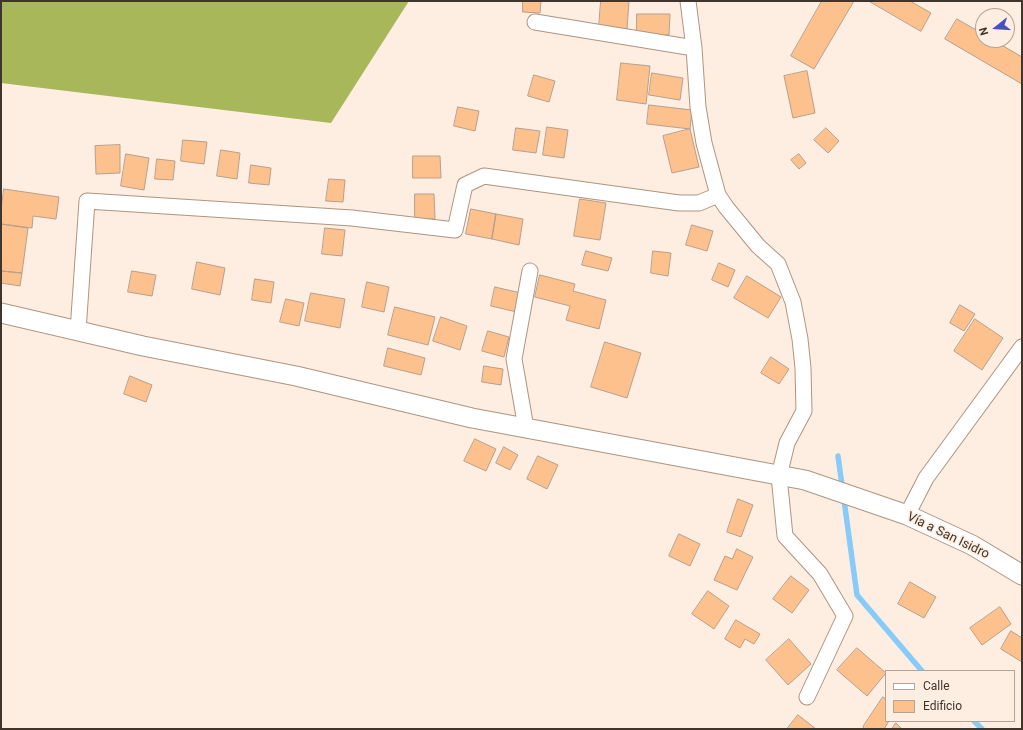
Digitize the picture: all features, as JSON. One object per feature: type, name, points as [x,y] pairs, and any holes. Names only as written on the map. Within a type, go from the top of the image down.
[{"type":"street","points":[[688,1],[694,48],[698,107],[704,143],[718,195],[758,246],[778,264],[793,302],[801,346],[804,411],[787,443],[779,476],[785,536],[820,574],[845,616],[807,697]]},
{"type":"street","points":[[535,22],[694,48]]},
{"type":"street","points":[[78,331],[87,201],[352,218],[455,230],[465,184],[484,176],[679,203],[699,203],[718,195]]},
{"type":"street","points":[[526,428],[514,359],[530,271]]},
{"type":"street","name":"Vía a San Isidro","points":[[1,313],[143,346],[296,376],[472,418],[805,480],[907,515],[972,546],[1022,575]]},
{"type":"street","points":[[907,515],[926,478],[1022,347]]},
{"type":"green space","points":[[1,1],[409,1],[331,123],[1,83]]},
{"type":"building","points":[[523,1],[541,1],[540,13],[523,12]]},
{"type":"building","points":[[601,1],[629,1],[627,29],[599,27]]},
{"type":"building","points":[[822,1],[854,1],[814,69],[791,56]]},
{"type":"building","points":[[869,1],[910,1],[931,13],[921,31]]},
{"type":"building","points":[[637,14],[670,14],[669,35],[637,35]]},
{"type":"building","points":[[957,19],[975,29],[975,48],[1007,48],[1022,57],[1022,84],[945,39]]},
{"type":"building","points":[[621,63],[650,66],[646,104],[617,100]]},
{"type":"building","points":[[807,71],[815,113],[793,118],[784,76]]},
{"type":"building","points":[[652,73],[683,78],[680,100],[649,95]]},
{"type":"building","points":[[534,75],[555,81],[549,102],[528,96]]},
{"type":"building","points":[[649,105],[692,110],[690,129],[647,124]]},
{"type":"building","points":[[458,107],[479,111],[475,131],[454,126]]},
{"type":"building","points":[[547,127],[568,130],[564,158],[543,155]]},
{"type":"building","points":[[516,128],[540,131],[536,153],[513,150]]},
{"type":"building","points":[[826,128],[839,141],[828,153],[814,140]]},
{"type":"building","points":[[690,129],[699,167],[672,173],[663,136]]},
{"type":"building","points":[[183,140],[207,142],[204,164],[181,161]]},
{"type":"building","points":[[120,145],[120,173],[96,174],[95,146]]},
{"type":"building","points":[[221,150],[240,153],[237,179],[217,176]]},
{"type":"building","points":[[126,154],[149,158],[144,190],[121,186]]},
{"type":"building","points":[[799,154],[806,163],[799,169],[791,160]]},
{"type":"building","points":[[413,156],[440,156],[441,178],[413,178]]},
{"type":"building","points":[[157,159],[175,161],[173,180],[155,179]]},
{"type":"building","points":[[251,165],[271,168],[269,185],[249,183]]},
{"type":"building","points":[[329,179],[345,180],[343,202],[326,201]]},
{"type":"building","points":[[4,189],[59,197],[56,219],[33,216],[32,228],[1,224]]},
{"type":"building","points":[[415,194],[434,194],[435,219],[415,219]]},
{"type":"building","points":[[580,199],[606,203],[600,240],[574,236]]},
{"type":"building","points":[[471,209],[496,214],[492,239],[466,234]]},
{"type":"building","points":[[496,214],[523,219],[519,245],[492,239]]},
{"type":"building","points":[[1,224],[28,228],[22,273],[1,271]]},
{"type":"building","points":[[692,225],[713,231],[707,251],[686,245]]},
{"type":"building","points":[[325,228],[345,230],[342,256],[322,254]]},
{"type":"building","points":[[586,251],[612,258],[608,271],[582,265]]},
{"type":"building","points":[[653,251],[671,253],[668,276],[651,273]]},
{"type":"building","points":[[197,262],[225,268],[220,295],[192,289]]},
{"type":"building","points":[[719,263],[735,270],[728,287],[712,280]]},
{"type":"building","points":[[1,271],[22,273],[20,286],[1,283]]},
{"type":"building","points":[[132,271],[156,275],[152,296],[128,292]]},
{"type":"building","points":[[540,275],[575,284],[573,291],[606,300],[599,329],[566,320],[570,306],[535,297]]},
{"type":"building","points":[[747,276],[781,297],[768,318],[734,298]]},
{"type":"building","points":[[255,279],[274,282],[271,303],[252,300]]},
{"type":"building","points":[[367,282],[389,287],[384,312],[362,307]]},
{"type":"building","points":[[495,287],[521,293],[517,312],[491,306]]},
{"type":"building","points":[[311,293],[345,299],[340,328],[305,321]]},
{"type":"building","points":[[286,299],[304,303],[299,326],[280,322]]},
{"type":"building","points":[[960,305],[975,314],[964,331],[950,323]]},
{"type":"building","points":[[395,307],[435,317],[428,345],[388,335]]},
{"type":"building","points":[[441,317],[467,326],[460,350],[433,341]]},
{"type":"building","points":[[975,319],[1003,338],[982,370],[954,351]]},
{"type":"building","points":[[488,331],[509,337],[504,357],[482,351]]},
{"type":"building","points":[[605,342],[641,353],[627,398],[591,387]]},
{"type":"building","points":[[388,348],[425,358],[421,375],[384,366]]},
{"type":"building","points":[[771,357],[789,369],[779,384],[761,373]]},
{"type":"building","points":[[484,366],[503,369],[501,385],[482,382]]},
{"type":"building","points":[[130,376],[152,385],[146,402],[124,394]]},
{"type":"building","points":[[475,439],[496,449],[486,471],[464,461]]},
{"type":"building","points":[[504,447],[518,455],[510,470],[496,463]]},
{"type":"building","points":[[538,456],[558,465],[547,489],[527,479]]},
{"type":"building","points":[[738,499],[753,505],[741,537],[727,532]]},
{"type":"building","points":[[679,534],[700,544],[690,566],[669,556]]},
{"type":"building","points":[[737,549],[753,557],[737,590],[714,580],[725,556],[732,559]]},
{"type":"building","points":[[791,576],[809,590],[792,613],[773,599]]},
{"type":"building","points":[[910,582],[936,597],[924,618],[898,604]]},
{"type":"building","points":[[708,591],[729,606],[714,629],[692,614]]},
{"type":"building","points":[[1000,607],[1011,624],[982,645],[970,628]]},
{"type":"building","points":[[736,620],[760,634],[754,644],[745,639],[740,648],[725,639]]},
{"type":"building","points":[[1011,631],[1022,638],[1022,662],[1001,649]]},
{"type":"building","points":[[789,639],[811,664],[788,685],[766,660]]},
{"type":"building","points":[[857,648],[885,672],[885,674],[867,696],[837,670]]},
{"type":"building","points":[[883,697],[885,698],[885,722],[888,722],[884,729],[865,729],[863,727]]},
{"type":"building","points":[[798,715],[816,729],[787,729]]},
{"type":"building","points":[[896,723],[902,729],[892,729]]},
{"type":"waterway","points":[[838,456],[857,595],[921,670]]},
{"type":"waterway","points":[[975,722],[982,729]]}]
